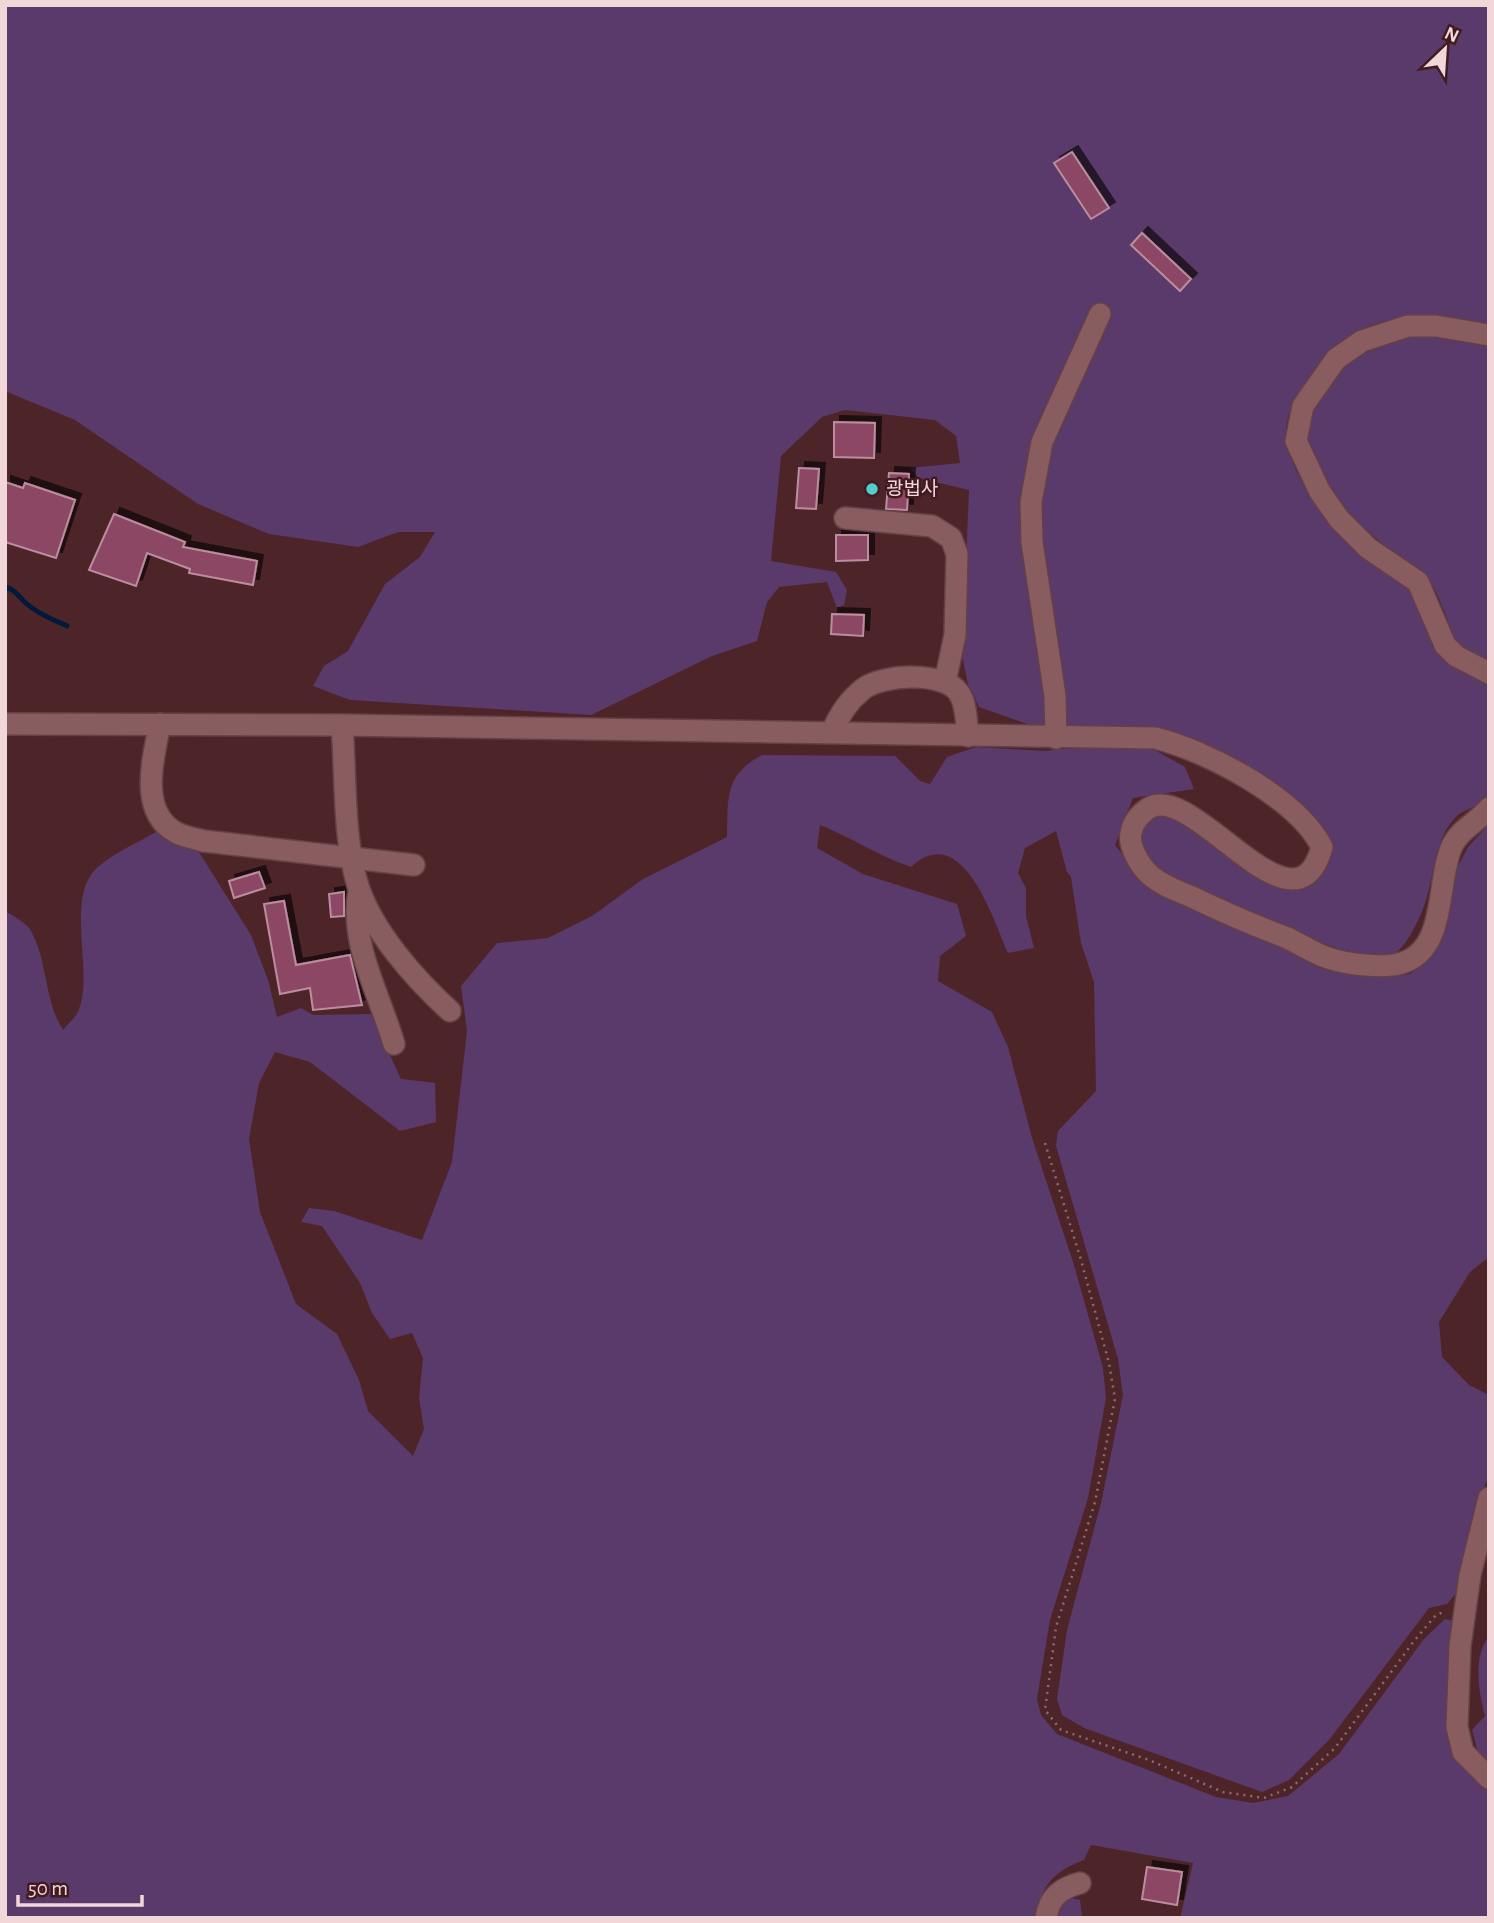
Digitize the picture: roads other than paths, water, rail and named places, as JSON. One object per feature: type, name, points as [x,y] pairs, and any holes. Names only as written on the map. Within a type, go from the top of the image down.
[{"type":"street","points":[[1056,738],[1052,670],[1032,542],[1033,478],[1042,442],[1100,314]]},
{"type":"street","points":[[1489,335],[1436,326],[1408,326],[1362,341],[1336,359],[1303,406],[1296,441],[1320,492],[1339,519],[1368,548],[1418,582],[1445,645],[1456,656],[1489,673]]},
{"type":"street","points":[[845,518],[932,526],[951,538],[957,554],[955,635],[945,682]]},
{"type":"street","points":[[832,732],[839,713],[865,687],[910,676],[945,682],[959,692],[968,736]]},
{"type":"street","points":[[5,724],[342,725],[832,732],[1056,738],[1125,737],[1180,744],[1218,759],[1242,774],[1314,830],[1322,847],[1320,857],[1303,876],[1286,878],[1240,856],[1207,825],[1179,808],[1155,805],[1139,814],[1131,833],[1135,855],[1149,874],[1233,917],[1329,958],[1376,964],[1402,963],[1418,954],[1433,927],[1452,846],[1474,820],[1489,808]]},
{"type":"street","points":[[160,724],[151,789],[156,811],[177,833],[204,841],[414,865]]},
{"type":"street","points":[[342,725],[352,858],[359,889],[372,915],[412,976],[450,1011]]},
{"type":"street","points":[[359,889],[356,905],[363,950],[394,1044]]},
{"type":"street","points":[[1489,1498],[1466,1603],[1457,1727],[1463,1752],[1489,1778]]},
{"type":"street","points":[[1046,1918],[1051,1900],[1063,1888],[1080,1883]]},
{"type":"waterway","points":[[5,587],[15,592],[36,611],[67,626]]},
{"type":"place","name":"광법사","points":[[872,489]]}]
